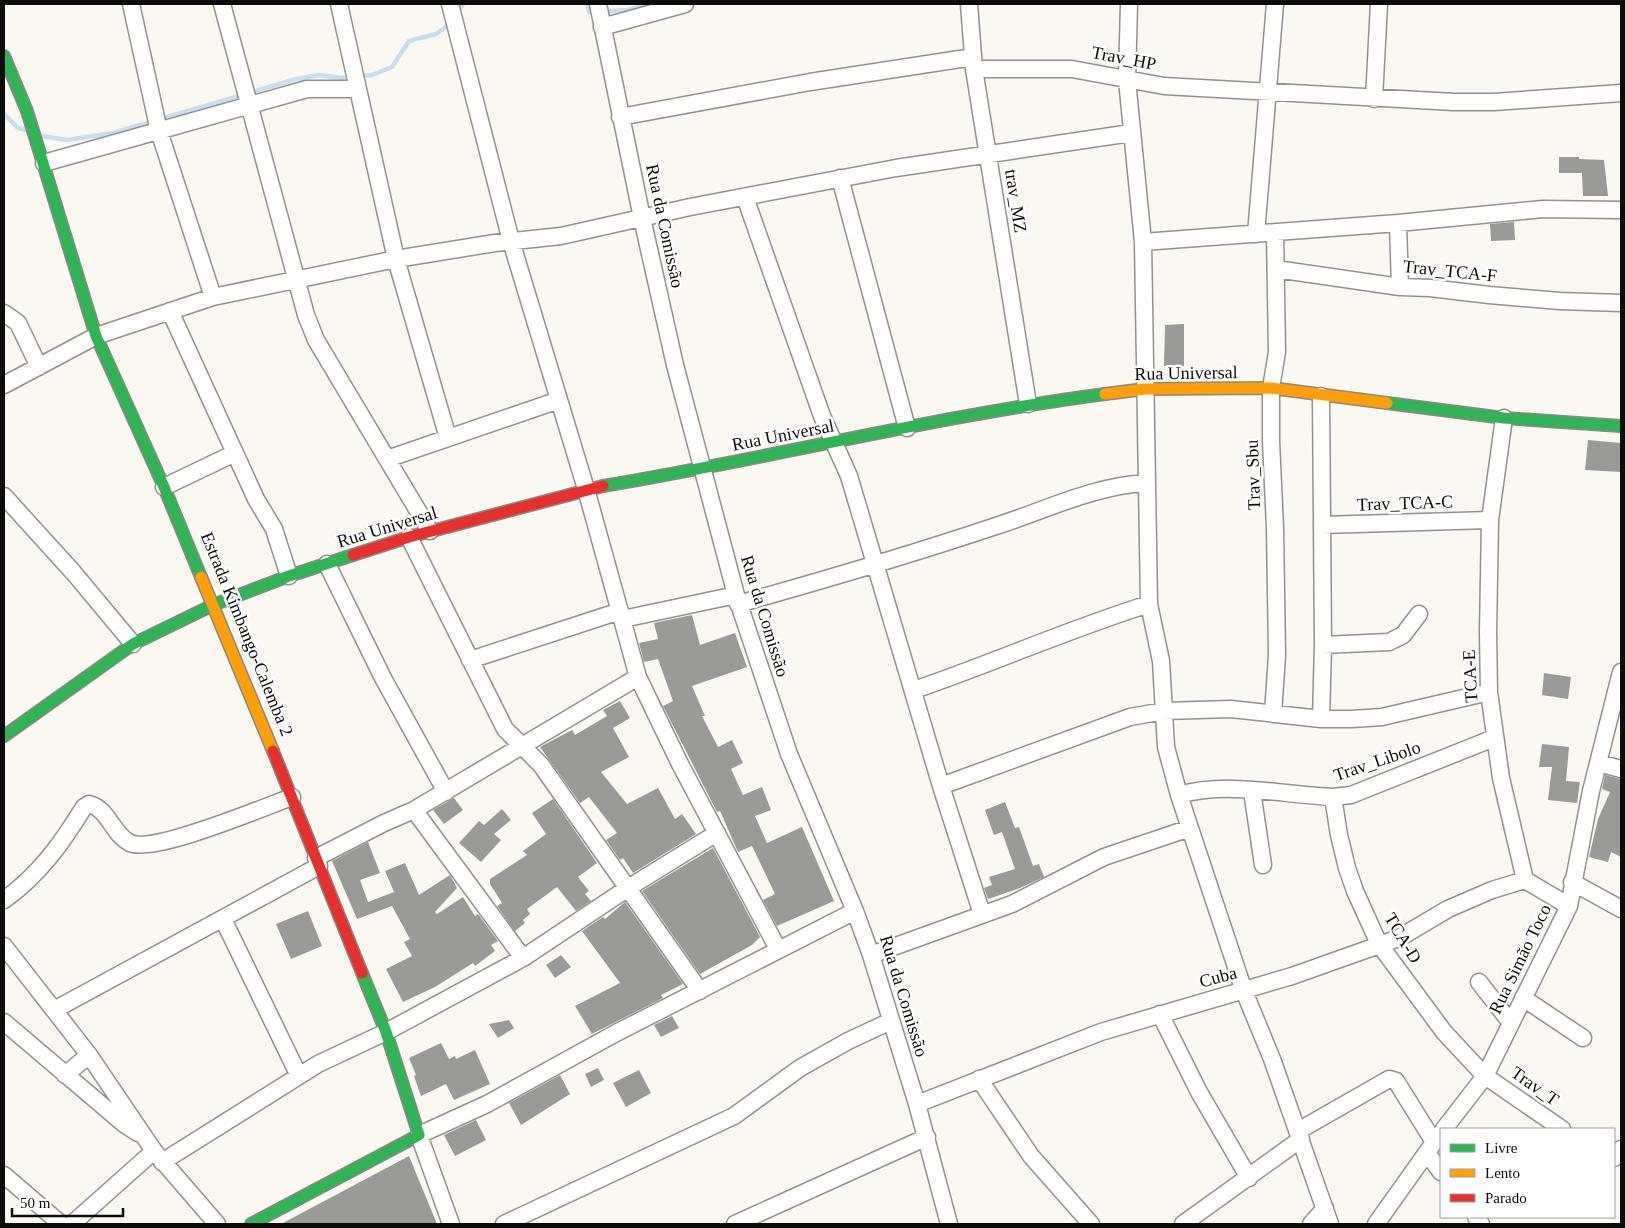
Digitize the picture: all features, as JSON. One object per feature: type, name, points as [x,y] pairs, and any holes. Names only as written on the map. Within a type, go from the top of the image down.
[{"type":"street","points":[[131,4],[159,130],[213,297]]},
{"type":"street","points":[[222,4],[296,279],[316,340],[430,531]]},
{"type":"street","points":[[339,4],[396,259],[448,438]]},
{"type":"street","points":[[450,4],[511,241],[586,489],[638,677],[679,762],[778,949]]},
{"type":"street","name":"Rua da Comissão","points":[[598,4],[620,117],[675,365],[737,599],[789,754],[855,911],[871,956],[918,1104],[949,1224]]},
{"type":"street","points":[[602,27],[685,4]]},
{"type":"street","name":"trav_MZ","points":[[969,4],[973,63],[1028,404]]},
{"type":"street","points":[[1129,4],[1127,80],[1130,133],[1143,242],[1148,604],[1161,661],[1166,746],[1179,795],[1244,991],[1300,1135],[1330,1224]]},
{"type":"street","points":[[1256,234],[1275,4]]},
{"type":"street","points":[[1374,99],[1379,4]]},
{"type":"street","name":"Estrada Kimbango-Calemba 2","points":[[4,56],[27,111],[96,336],[164,487],[213,604],[386,1032],[450,1224]]},
{"type":"street","name":"Trav_HP","points":[[620,117],[810,82],[973,63],[1072,69],[1164,86],[1374,99],[1494,102],[1621,93]]},
{"type":"street","points":[[41,156],[159,130],[307,89],[357,89]]},
{"type":"street","points":[[4,385],[96,336],[213,297],[396,259],[511,241],[561,236],[840,178],[1130,133]]},
{"type":"street","points":[[840,178],[907,428]]},
{"type":"street","points":[[745,197],[822,416],[836,443],[849,476],[982,914]]},
{"type":"street","points":[[1143,242],[1398,223],[1543,208],[1621,210]]},
{"type":"street","points":[[1398,223],[1400,287]]},
{"type":"street","name":"Trav_Sbu","points":[[1273,714],[1277,655],[1271,388],[1277,352],[1275,233]]},
{"type":"street","name":"Trav_TCA-F","points":[[1276,269],[1400,287],[1430,288],[1560,301],[1621,302]]},
{"type":"street","points":[[170,311],[256,499],[274,529],[289,576]]},
{"type":"street","points":[[4,312],[18,323],[39,367]]},
{"type":"street","name":"Rua Universal","points":[[4,736],[133,644],[213,604],[289,576],[409,537],[586,489],[704,469],[1028,404],[1145,389],[1271,388],[1321,396],[1504,418],[1621,426]]},
{"type":"street","points":[[1321,396],[1324,645],[1321,719]]},
{"type":"street","points":[[387,459],[559,400]]},
{"type":"street","name":"TCA-E","points":[[1504,418],[1490,520],[1489,692],[1501,778],[1525,880]]},
{"type":"street","points":[[164,487],[235,453]]},
{"type":"street","points":[[470,660],[622,615],[737,599],[875,565],[1085,494],[1120,485],[1146,482]]},
{"type":"street","points":[[4,496],[73,572],[133,644]]},
{"type":"street","name":"Trav_TCA-C","points":[[1322,526],[1490,520]]},
{"type":"street","points":[[409,537],[505,729],[541,765],[700,991]]},
{"type":"street","points":[[327,564],[383,678],[446,792]]},
{"type":"street","points":[[914,690],[969,671],[1050,637],[1148,604]]},
{"type":"street","points":[[1324,645],[1389,642],[1402,635],[1418,614]]},
{"type":"street","name":"Rua Simão Toco","points":[[1445,1128],[1485,1076],[1569,906],[1572,882],[1598,763],[1621,672]]},
{"type":"street","points":[[54,1010],[223,920],[384,823],[414,810],[446,792],[522,744],[638,677]]},
{"type":"street","points":[[942,786],[1130,717],[1164,711],[1231,709],[1321,719],[1382,717],[1489,692]]},
{"type":"street","name":"Trav_Libolo","points":[[1179,795],[1192,791],[1252,791],[1333,797],[1351,795],[1494,738]]},
{"type":"street","points":[[1598,763],[1621,769]]},
{"type":"street","points":[[1252,791],[1263,866]]},
{"type":"street","points":[[4,900],[47,862],[66,838],[84,807],[89,804],[101,809],[128,842],[139,844],[195,834],[292,797]]},
{"type":"street","name":"TCA-D","points":[[1333,797],[1347,868],[1355,891],[1379,944],[1444,1032],[1485,1076]]},
{"type":"street","points":[[414,810],[523,958]]},
{"type":"street","points":[[871,956],[1012,904],[1104,857],[1190,828]]},
{"type":"street","points":[[72,1224],[158,1157],[318,1064],[386,1032],[523,958],[628,888],[717,833]]},
{"type":"street","points":[[1525,880],[1569,906]]},
{"type":"street","name":"Cuba","points":[[918,1104],[1101,1032],[1244,991],[1399,938],[1456,905],[1492,890],[1525,880]]},
{"type":"street","points":[[1572,882],[1621,910]]},
{"type":"street","points":[[251,1224],[419,1135],[488,1104],[616,1033],[855,911]]},
{"type":"street","points":[[223,920],[299,1076]]},
{"type":"street","points":[[4,946],[90,1055],[158,1157],[217,1224]]},
{"type":"street","points":[[1479,982],[1511,1023]]},
{"type":"street","points":[[1524,998],[1582,1038]]},
{"type":"street","points":[[1160,1014],[1199,1092],[1249,1178]]},
{"type":"street","points":[[504,1224],[734,1116],[800,1068],[848,1040],[891,1021]]},
{"type":"street","points":[[4,1022],[124,1124],[144,1136]]},
{"type":"street","points":[[65,1075],[90,1055]]},
{"type":"street","name":"Trav_T","points":[[1485,1076],[1561,1128]]},
{"type":"street","points":[[1183,1224],[1249,1178],[1300,1135],[1389,1078],[1396,1081],[1436,1139],[1440,1165]]},
{"type":"street","points":[[979,1079],[1031,1156],[1091,1224]]},
{"type":"street","points":[[735,1224],[927,1136]]},
{"type":"street","name":"Rua Simão Toco","points":[[1376,1224],[1436,1139]]},
{"type":"street","points":[[4,1175],[61,1224]]},
{"type":"street","points":[[1311,1224],[1325,1208]]},
{"type":"building","points":[[1559,157],[1604,160],[1608,196],[1583,196],[1582,173],[1559,173]]},
{"type":"building","points":[[1514,222],[1515,240],[1491,241],[1490,224]]},
{"type":"building","points":[[1184,324],[1184,366],[1164,366],[1165,325]]},
{"type":"building","points":[[1588,440],[1621,443],[1621,472],[1585,470]]},
{"type":"building","points":[[692,615],[700,645],[735,633],[747,667],[692,686],[705,716],[702,716],[718,747],[732,740],[743,763],[731,769],[743,795],[762,787],[771,810],[755,816],[767,843],[802,827],[834,901],[777,926],[763,900],[775,894],[752,846],[738,852],[720,811],[717,812],[663,706],[673,701],[658,659],[644,662],[639,643],[658,639],[654,623]]},
{"type":"building","points":[[1544,673],[1571,677],[1568,699],[1542,695]]},
{"type":"building","points":[[620,701],[630,718],[613,728],[629,757],[601,772],[627,804],[658,788],[675,819],[682,814],[696,834],[633,873],[623,858],[620,860],[606,840],[617,833],[589,797],[580,803],[540,747],[572,730],[575,735],[607,716],[603,710]]},
{"type":"building","points":[[1542,744],[1569,747],[1566,781],[1580,782],[1577,803],[1548,800],[1552,767],[1539,767]]},
{"type":"building","points":[[1605,775],[1621,779],[1621,857],[1611,852],[1608,862],[1589,857],[1598,819],[1610,792],[1602,789]]},
{"type":"building","points":[[454,798],[463,810],[444,824],[433,810]]},
{"type":"building","points":[[553,799],[597,863],[578,877],[589,891],[585,894],[591,901],[576,911],[557,887],[527,909],[530,914],[523,920],[525,923],[515,931],[497,906],[502,903],[490,884],[490,879],[527,855],[523,851],[546,834],[532,813]]},
{"type":"building","points":[[1005,802],[1015,828],[1019,827],[1033,866],[1039,864],[1044,877],[988,899],[984,888],[992,885],[989,877],[1015,869],[1002,832],[994,835],[985,810]]},
{"type":"building","points":[[502,809],[511,820],[494,834],[501,840],[481,862],[459,843],[479,821],[484,825]]},
{"type":"building","points":[[368,842],[380,873],[360,880],[368,902],[394,892],[385,871],[405,863],[419,895],[450,875],[457,888],[435,912],[437,914],[463,897],[475,916],[478,914],[498,941],[491,945],[495,951],[475,966],[473,963],[435,987],[403,1002],[386,969],[412,956],[404,942],[410,939],[392,906],[357,919],[332,861]]},
{"type":"building","points":[[713,848],[760,937],[752,945],[700,974],[642,891]]},
{"type":"building","points":[[625,902],[683,984],[661,995],[663,998],[592,1034],[575,1006],[620,983],[582,931],[603,917],[605,919]]},
{"type":"building","points":[[308,911],[322,946],[291,959],[276,924]]},
{"type":"building","points":[[561,955],[571,967],[555,978],[546,965]]},
{"type":"building","points":[[672,1016],[679,1028],[661,1037],[654,1025]]},
{"type":"building","points":[[509,1020],[514,1028],[498,1038],[489,1024]]},
{"type":"building","points":[[441,1043],[449,1059],[455,1056],[456,1059],[475,1050],[490,1084],[454,1100],[446,1084],[421,1096],[414,1076],[416,1075],[409,1058]]},
{"type":"building","points":[[598,1068],[604,1080],[591,1087],[585,1074]]},
{"type":"building","points":[[639,1070],[651,1093],[626,1107],[613,1083]]},
{"type":"building","points":[[560,1075],[570,1094],[521,1125],[509,1103]]},
{"type":"building","points":[[476,1120],[486,1140],[455,1156],[444,1135]]},
{"type":"building","points":[[409,1156],[437,1224],[281,1224]]},
{"type":"waterway","points":[[457,13],[463,4]]},
{"type":"waterway","points":[[587,4],[589,12],[627,10],[650,4]]},
{"type":"waterway","points":[[42,136],[67,140],[113,133],[296,79],[319,75],[341,78],[372,75],[392,67],[409,41],[436,34],[450,24]]},
{"type":"waterway","points":[[4,114],[18,128],[26,130]]},
{"type":"traffic: fast","points":[[4,56],[27,111],[96,336],[164,487],[201,577]]},
{"type":"traffic: fast","points":[[603,486],[917,425],[1105,394]]},
{"type":"traffic: fast","points":[[1387,403],[1504,418],[1621,426]]},
{"type":"traffic: fast","points":[[4,736],[133,644],[213,605],[289,576],[353,555]]},
{"type":"traffic: fast","points":[[251,1224],[419,1135],[386,1032],[362,973]]},
{"type":"traffic: slow","points":[[1105,394],[1145,389],[1271,388],[1387,403]]},
{"type":"traffic: slow","points":[[201,577],[273,751]]},
{"type":"traffic: jam","points":[[353,555],[409,537],[603,486]]},
{"type":"traffic: jam","points":[[273,751],[362,973]]}]
